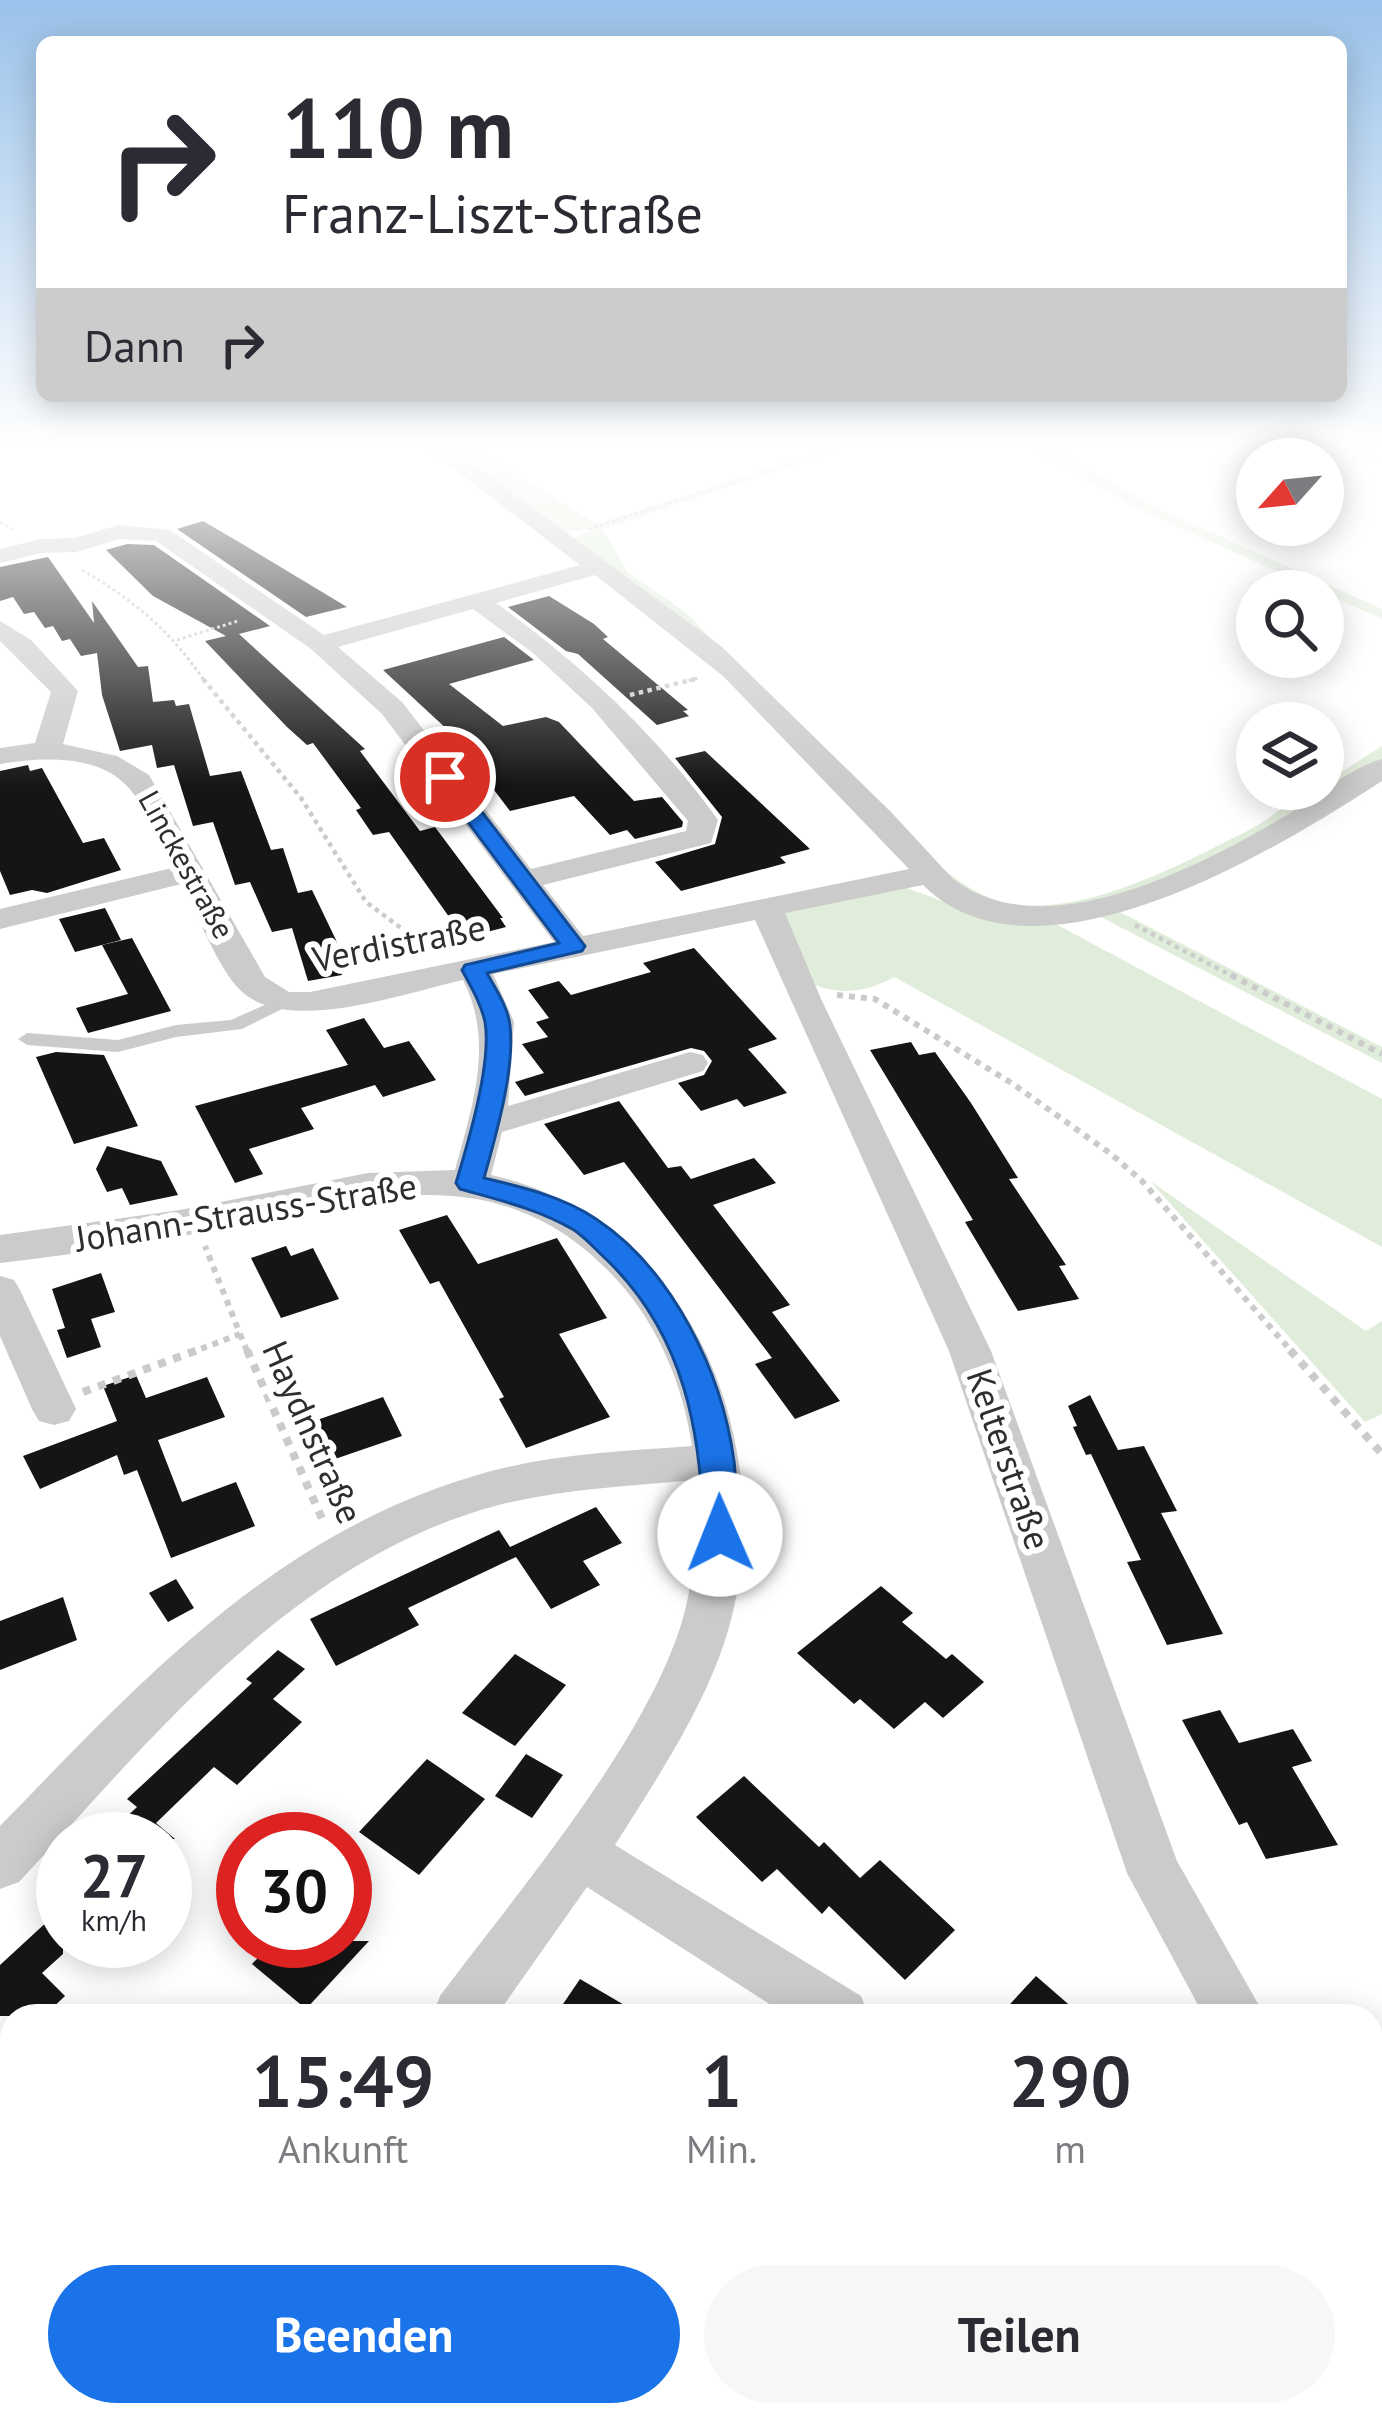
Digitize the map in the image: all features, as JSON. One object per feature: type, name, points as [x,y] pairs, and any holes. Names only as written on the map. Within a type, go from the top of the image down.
[{"type":"street","points":[[199,559],[275,609],[392,708],[574,946]]},
{"type":"street","points":[[587,559],[668,615],[731,669],[905,842],[953,897],[985,910],[1055,916],[1212,867],[1289,827],[1382,768]]},
{"type":"street","points":[[320,644],[598,567]]},
{"type":"street","points":[[477,601],[542,648],[602,702],[703,820],[700,837],[524,880]]},
{"type":"street","points":[[0,629],[22,645],[65,691],[46,750]]},
{"type":"street","name":"Linckestraße","points":[[0,756],[46,750],[100,758],[139,781],[252,982],[281,1002]]},
{"type":"street","points":[[0,919],[190,873]]},
{"type":"street","name":"Verdistraße","points":[[281,1002],[310,1002],[467,971],[929,874]]},
{"type":"street","name":"Kelterstraße","points":[[766,908],[970,1351],[1154,1873],[1229,2004]]},
{"type":"street","points":[[467,971],[493,1005],[498,1029],[486,1125],[470,1183]]},
{"type":"street","points":[[486,1125],[690,1063]]},
{"type":"street","name":"Johann-Strauss-Straße","points":[[0,1249],[195,1221],[366,1186],[470,1183],[531,1199],[587,1225],[637,1273],[674,1325],[703,1391],[718,1462],[720,1534],[707,1620],[670,1708],[469,2004]]},
{"type":"street","points":[[0,1290],[54,1409]]},
{"type":"street","points":[[0,1864],[220,1636],[282,1586],[336,1552],[418,1513],[489,1490],[564,1474],[718,1462]]},
{"type":"street","points":[[577,1851],[821,2004]]},
{"type":"lane","name":"Verdistraße","points":[[27,1039],[118,1046],[176,1031],[236,1025],[281,1002]]},
{"type":"path","points":[[64,559],[137,602],[177,640],[220,705],[301,798],[365,902],[467,971]]},
{"type":"path","points":[[177,640],[275,609]]},
{"type":"path","points":[[602,702],[731,669]]},
{"type":"path","points":[[1098,906],[1382,1054]]},
{"type":"path","points":[[804,999],[874,999],[1071,1120],[1142,1180],[1382,1454]]},
{"type":"path","name":"Haydnstraße","points":[[195,1221],[336,1552]]},
{"type":"path","points":[[54,1409],[92,1386],[240,1334]]},
{"type":"green space","points":[[596,559],[620,559],[627,572],[684,611],[736,664]]},
{"type":"green space","points":[[1249,559],[1271,559],[1295,570],[1273,570]]},
{"type":"green space","points":[[1344,592],[1382,609],[1382,619],[1344,602]]},
{"type":"green space","points":[[1382,746],[1382,759],[1344,782],[1344,770]]},
{"type":"green space","points":[[1280,810],[1299,810],[1176,874],[1115,897],[1057,909],[1004,909],[960,891],[909,838],[981,894],[1012,904],[1046,905],[1119,889],[1251,829]]},
{"type":"green space","points":[[901,886],[983,916],[1052,922],[1382,1099],[1382,1247],[894,977],[854,991],[812,984],[776,911]]},
{"type":"green space","points":[[1116,910],[1382,1047],[1382,1063],[1097,915]]},
{"type":"green space","points":[[1150,1181],[1366,1331],[1382,1321],[1382,1414],[1365,1422]]},
{"type":"building","points":[[50,559],[94,623],[92,601],[138,667],[148,666],[153,702],[189,704],[210,776],[241,771],[271,850],[283,848],[298,893],[312,890],[336,940],[342,975],[308,981],[292,928],[272,932],[250,882],[235,885],[213,822],[193,826],[174,765],[157,768],[152,745],[120,751],[102,695],[97,653],[81,656],[70,639],[62,641],[53,626],[45,628],[34,612],[24,614],[13,597],[0,601],[0,567]]},
{"type":"building","points":[[115,559],[174,559],[270,626],[239,634],[365,749],[360,751],[420,831],[435,827],[506,927],[464,938],[389,832],[373,835],[356,810],[361,808],[313,743],[307,745],[287,727],[205,641],[226,636],[153,596]]},
{"type":"building","points":[[221,559],[267,559],[347,607],[306,617]]},
{"type":"building","points":[[549,596],[594,624],[608,637],[603,639],[688,710],[683,711],[689,716],[657,725],[578,654],[566,651],[508,607]]},
{"type":"building","points":[[504,637],[534,660],[449,684],[503,726],[546,717],[559,722],[634,801],[662,797],[683,822],[682,827],[635,839],[627,830],[610,835],[574,796],[510,811],[450,732],[383,670]]},
{"type":"building","points":[[705,751],[810,849],[780,857],[786,863],[681,891],[655,862],[715,844],[722,817],[675,758]]},
{"type":"building","points":[[28,765],[30,771],[42,768],[83,843],[104,838],[121,870],[47,893],[32,890],[10,895],[0,871],[0,771]]},
{"type":"building","points":[[105,908],[121,940],[75,952],[59,919]]},
{"type":"building","points":[[132,938],[171,1011],[88,1033],[76,1008],[128,994],[102,945]]},
{"type":"building","points":[[694,948],[777,1039],[748,1049],[787,1093],[744,1107],[737,1099],[701,1111],[678,1083],[704,1075],[712,1061],[704,1051],[691,1048],[525,1096],[515,1082],[544,1073],[522,1044],[548,1037],[536,1022],[549,1018],[528,990],[559,981],[571,995],[651,972],[643,963]]},
{"type":"building","points":[[364,1018],[384,1048],[409,1041],[436,1080],[383,1097],[375,1085],[301,1108],[314,1129],[249,1149],[263,1174],[235,1183],[195,1106],[348,1065],[326,1030]]},
{"type":"building","points":[[911,1042],[919,1055],[935,1052],[971,1103],[1018,1178],[1009,1179],[1066,1265],[1059,1266],[1079,1299],[1018,1311],[965,1222],[973,1220],[870,1050]]},
{"type":"building","points":[[56,1052],[104,1055],[138,1126],[74,1144],[36,1057]]},
{"type":"building","points":[[619,1101],[668,1168],[681,1166],[691,1179],[754,1158],[776,1183],[713,1205],[790,1305],[772,1312],[840,1401],[795,1419],[755,1364],[772,1358],[624,1162],[584,1175],[544,1124]]},
{"type":"building","points":[[107,1146],[161,1161],[178,1195],[130,1205],[122,1188],[107,1192],[96,1169]]},
{"type":"building","points":[[447,1215],[478,1264],[557,1238],[607,1318],[559,1334],[610,1417],[526,1448],[499,1399],[504,1397],[439,1281],[430,1284],[399,1230]]},
{"type":"building","points":[[286,1246],[291,1256],[313,1248],[339,1299],[281,1318],[251,1258]]},
{"type":"building","points":[[101,1273],[115,1312],[91,1319],[101,1347],[67,1358],[57,1330],[65,1328],[52,1289]]},
{"type":"building","points":[[136,1375],[146,1398],[207,1377],[225,1417],[158,1440],[182,1502],[236,1482],[255,1526],[171,1558],[137,1470],[124,1475],[117,1455],[40,1489],[23,1456],[117,1421],[103,1386]]},
{"type":"building","points":[[1090,1395],[1118,1450],[1144,1446],[1177,1511],[1161,1513],[1223,1634],[1167,1645],[1127,1562],[1141,1560],[1091,1454],[1086,1455],[1073,1427],[1077,1426],[1068,1406]]},
{"type":"building","points":[[383,1397],[402,1436],[335,1459],[317,1420]]},
{"type":"building","points":[[596,1507],[622,1543],[583,1561],[600,1585],[551,1609],[516,1557],[408,1608],[419,1625],[336,1666],[310,1619],[499,1530],[510,1547]]},
{"type":"building","points":[[176,1579],[194,1608],[168,1622],[149,1593]]},
{"type":"building","points":[[881,1586],[913,1613],[902,1622],[946,1659],[952,1654],[984,1682],[943,1718],[925,1702],[894,1729],[860,1699],[854,1704],[797,1653]]},
{"type":"building","points":[[63,1597],[77,1640],[0,1670],[0,1621]]},
{"type":"building","points":[[278,1650],[305,1669],[273,1699],[302,1722],[237,1785],[214,1767],[167,1812],[132,1812],[137,1807],[127,1799],[252,1683],[246,1679]]},
{"type":"building","points":[[515,1654],[566,1685],[515,1746],[462,1713]]},
{"type":"building","points":[[1220,1710],[1239,1743],[1293,1729],[1312,1761],[1292,1767],[1338,1845],[1266,1859],[1247,1822],[1239,1825],[1182,1720]]},
{"type":"building","points":[[526,1754],[563,1775],[532,1818],[495,1796]]},
{"type":"building","points":[[427,1759],[485,1799],[419,1875],[372,1841],[372,1818]]},
{"type":"building","points":[[744,1776],[819,1847],[824,1842],[860,1878],[880,1860],[955,1930],[905,1980],[829,1906],[822,1914],[777,1869],[762,1882],[696,1817]]},
{"type":"building","points":[[36,1932],[36,1968],[48,1968],[42,1973],[65,1996],[57,2004],[0,2004],[0,1965]]},
{"type":"building","points":[[257,1968],[344,1968],[311,2004],[300,2004]]},
{"type":"building","points":[[1036,1976],[1068,2004],[1010,2004]]},
{"type":"building","points":[[580,1979],[623,2004],[563,2004]]},
{"type":"route","points":[[445,777],[574,946],[474,970],[493,1005],[498,1029],[486,1125],[470,1183],[531,1199],[587,1225],[637,1273],[674,1325],[703,1391],[718,1462],[720,1534]]}]
